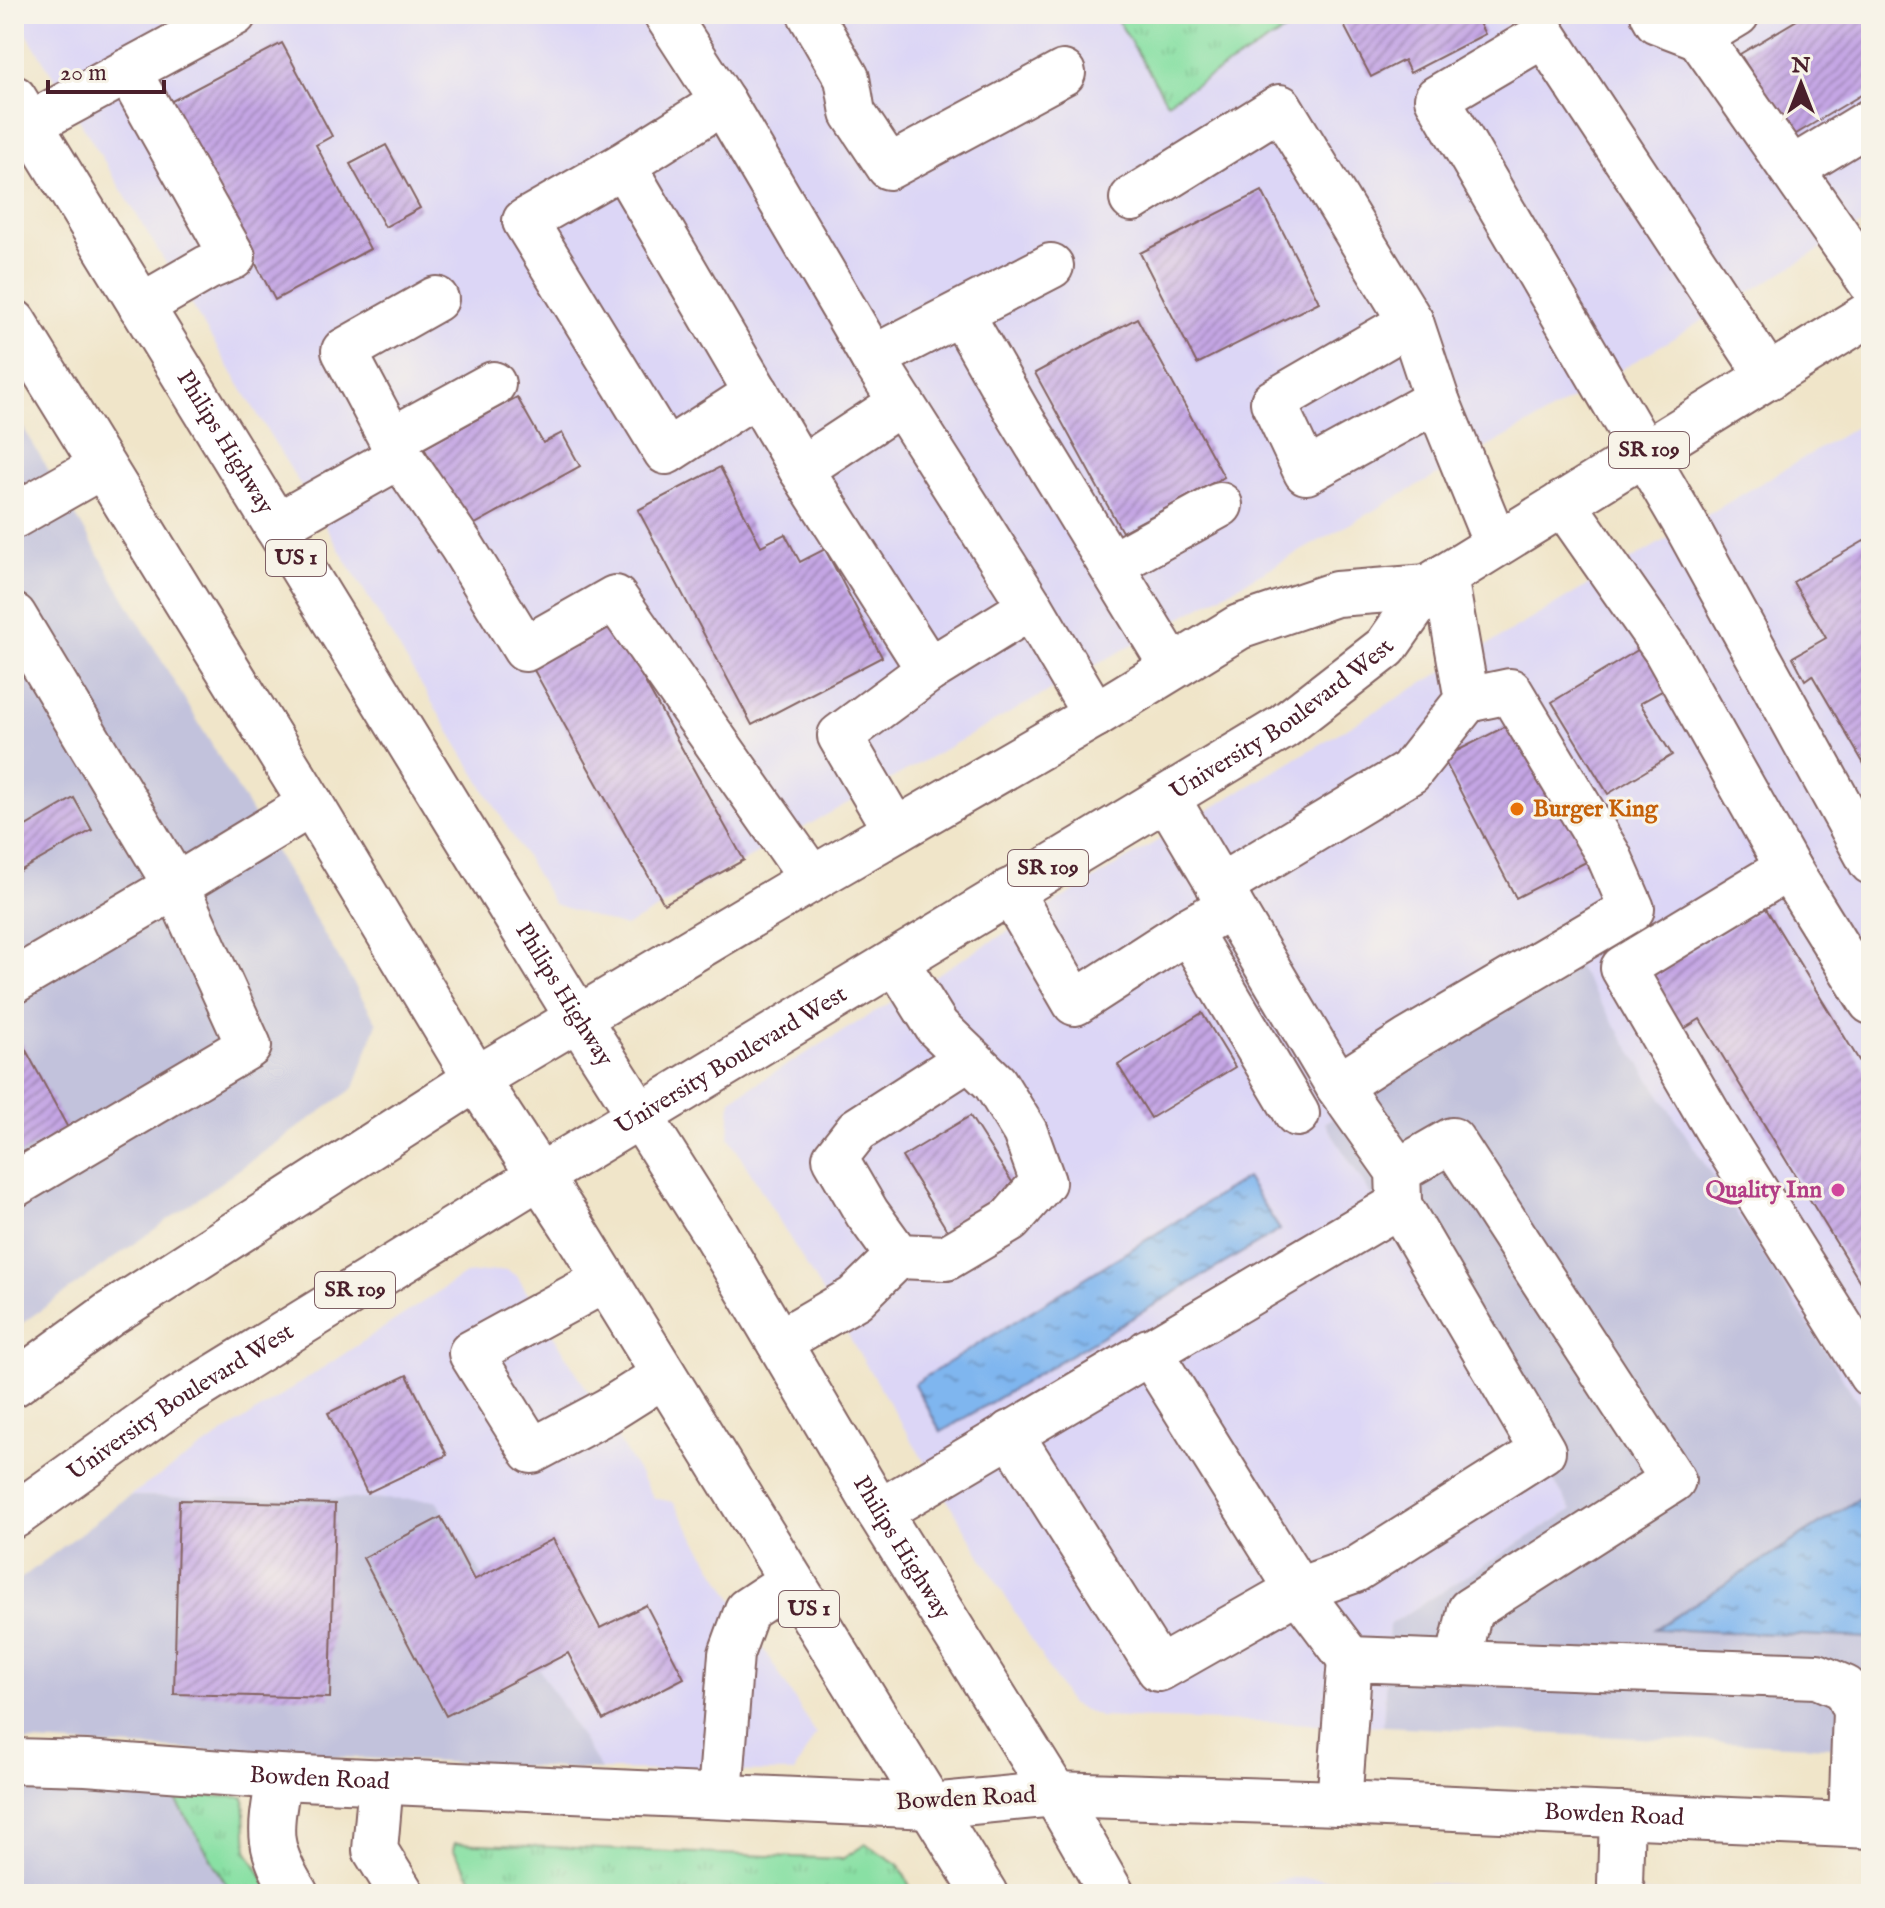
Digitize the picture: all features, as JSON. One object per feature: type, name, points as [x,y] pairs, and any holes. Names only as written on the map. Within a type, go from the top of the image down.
[{"type":"main road","points":[[22,111],[128,71],[234,14]]},
{"type":"main road","points":[[810,14],[847,78],[853,113],[889,167],[1063,73]]},
{"type":"main road","points":[[1653,14],[1657,21],[1699,37],[1871,283]]},
{"type":"main road","points":[[1699,37],[1737,14]]},
{"type":"main road","points":[[676,17],[873,358],[1031,607],[1095,715]]},
{"type":"main road","points":[[1769,377],[1544,35],[1437,98],[1644,453],[1871,862]]},
{"type":"main road","points":[[128,71],[233,257],[207,268],[141,306]]},
{"type":"main road","points":[[723,102],[623,165],[525,221],[666,452],[757,393]]},
{"type":"main road","points":[[1132,199],[1280,107],[1411,322],[1437,400],[1496,544]]},
{"type":"main road","name":"Philips Highway","points":[[22,111],[638,1116],[715,1234],[879,1512],[1055,1794],[1112,1894]]},
{"type":"main road","points":[[1792,169],[1871,121]]},
{"type":"main road","points":[[623,165],[801,469],[929,670]]},
{"type":"main road","points":[[873,358],[1051,266]]},
{"type":"main road","points":[[436,299],[344,351],[396,448],[525,649],[615,598],[812,879]]},
{"type":"main road","points":[[961,313],[1019,415],[1172,666]]},
{"type":"main road","name":"University Boulevard West","points":[[14,1516],[169,1405],[638,1116],[1283,727],[1386,647],[1436,581],[1871,313]]},
{"type":"main road","name":"US 1","points":[[14,322],[311,804],[476,1079],[605,1280],[985,1894]]},
{"type":"main road","points":[[1411,322],[1273,402],[1306,472],[1437,400]]},
{"type":"main road","points":[[276,526],[493,384]]},
{"type":"main road","points":[[801,469],[901,403]]},
{"type":"main road","points":[[14,516],[102,466]]},
{"type":"main road","points":[[1563,503],[1665,649],[1788,868],[1871,1002]]},
{"type":"main road","points":[[1111,565],[1220,505]]},
{"type":"main road","points":[[1436,581],[1467,700]]},
{"type":"main road","name":"University Boulevard West","points":[[14,1384],[110,1314],[476,1079],[1239,627],[1336,594],[1436,581]]},
{"type":"main road","points":[[895,830],[840,736],[929,670],[1031,607]]},
{"type":"main road","points":[[14,616],[176,886],[249,1046],[14,1185]]},
{"type":"main road","points":[[1010,891],[1075,1003],[1188,930],[1225,896],[1410,772],[1467,700],[1510,691],[1609,856],[1632,909],[1408,1041],[1338,1086]]},
{"type":"main road","points":[[1010,1433],[1159,1669],[1298,1590],[1355,1570],[1543,1451],[1398,1188],[1167,798]]},
{"type":"main road","points":[[14,981],[311,804]]},
{"type":"main road","points":[[1788,868],[1623,968],[1715,1126],[1871,1375]]},
{"type":"main road","points":[[1188,930],[1297,1114]]},
{"type":"main road","points":[[779,1342],[855,1298],[898,1256],[946,1258],[1010,1220],[1043,1182],[1025,1132],[995,1083],[937,1027],[896,961]]},
{"type":"main road","points":[[898,1256],[867,1213],[835,1158],[857,1130],[969,1058]]},
{"type":"main road","points":[[879,1512],[1149,1351],[1398,1188],[1452,1140],[1673,1480],[1470,1610],[1458,1663]]},
{"type":"main road","points":[[605,1280],[471,1353],[532,1451],[607,1411],[664,1375]]},
{"type":"main road","points":[[1149,1351],[1298,1590],[1350,1659],[1339,1803]]},
{"type":"main road","points":[[720,1795],[731,1654],[747,1610],[791,1581]]},
{"type":"main road","points":[[1350,1659],[1817,1676],[1845,1688],[1855,1711],[1861,1825]]},
{"type":"main road","name":"Bowden Road","points":[[14,1761],[279,1777],[931,1806],[1055,1794],[1861,1825]]},
{"type":"main road","points":[[279,1777],[271,1829],[277,1865],[296,1894]]},
{"type":"main road","points":[[381,1781],[375,1850],[402,1894]]},
{"type":"main road","points":[[1622,1815],[1620,1884],[1624,1894]]},
{"type":"shaded area","points":[[15,14],[1114,14],[1167,101],[1305,18],[1302,14],[1871,14],[1871,219],[1549,413],[625,927],[554,904]]},
{"type":"shaded area","points":[[14,412],[377,1023],[354,1088],[14,1329]]},
{"type":"shaded area","points":[[1871,418],[1871,1422],[1575,964],[1325,1123],[1572,1510],[1389,1625],[1383,1726],[1100,1717],[1070,1704],[729,1137],[731,1099],[1200,815]]},
{"type":"shaded area","points":[[1575,963],[1871,1422],[1871,1749],[1383,1726],[1389,1625],[1572,1510],[1325,1123]]},
{"type":"shaded area","points":[[506,1270],[517,1276],[654,1498],[673,1502],[816,1734],[794,1772],[601,1770],[435,1501],[129,1496],[465,1274]]},
{"type":"shaded area","points":[[129,1496],[436,1500],[601,1770],[14,1741],[14,1584]]},
{"type":"shaded area","points":[[14,1784],[173,1795],[232,1894],[14,1894]]},
{"type":"shaded area","points":[[1293,1878],[1689,1894],[1245,1894],[1257,1885]]},
{"type":"green space","points":[[1114,14],[1302,14],[1305,19],[1167,102]]},
{"type":"green space","points":[[173,1795],[244,1797],[247,1850],[273,1894],[232,1894]]},
{"type":"green space","points":[[455,1843],[842,1859],[866,1844],[899,1865],[914,1894],[481,1894],[453,1849]]},
{"type":"water","points":[[1246,1178],[1280,1230],[941,1432],[914,1384]]},
{"type":"water","points":[[1871,1491],[1871,1638],[1655,1629]]},
{"type":"building","points":[[1338,14],[1474,14],[1485,34],[1410,73],[1404,60],[1371,77]]},
{"type":"building","points":[[1807,14],[1871,14],[1871,89],[1791,137],[1740,54]]},
{"type":"building","points":[[282,43],[332,136],[316,145],[370,249],[275,300],[170,102]]},
{"type":"building","points":[[386,145],[420,208],[385,227],[350,164]]},
{"type":"building","points":[[1262,191],[1319,302],[1197,364],[1140,253]]},
{"type":"building","points":[[1137,318],[1224,477],[1122,532],[1035,373]]},
{"type":"building","points":[[517,397],[543,443],[562,433],[580,466],[468,528],[424,448]]},
{"type":"building","points":[[720,467],[761,546],[785,534],[800,562],[825,549],[882,657],[752,725],[638,510]]},
{"type":"building","points":[[1871,537],[1871,776],[1812,675],[1805,680],[1793,657],[1826,638],[1793,582]]},
{"type":"building","points":[[610,619],[744,860],[664,904],[530,663]]},
{"type":"building","points":[[1646,645],[1671,686],[1640,703],[1672,755],[1608,794],[1552,702]]},
{"type":"building","name":"Burger King","points":[[1518,720],[1590,860],[1516,898],[1443,758]]},
{"type":"building","points":[[74,798],[92,830],[14,874],[14,833]]},
{"type":"building","name":"Quality Inn","points":[[1765,907],[1871,1080],[1871,1300],[1700,1019],[1677,1033],[1645,980]]},
{"type":"building","points":[[1202,1013],[1235,1067],[1151,1118],[1118,1065]]},
{"type":"building","points":[[14,1028],[68,1128],[14,1157]]},
{"type":"building","points":[[970,1116],[1019,1193],[950,1235],[902,1157]]},
{"type":"building","points":[[407,1375],[447,1455],[367,1493],[328,1413]]},
{"type":"building","points":[[179,1500],[335,1504],[330,1698],[174,1694]]},
{"type":"building","points":[[441,1517],[474,1580],[553,1539],[600,1628],[646,1605],[684,1678],[603,1720],[568,1653],[446,1716],[363,1558]]},
{"type":"place","name":"Burger King","points":[[1517,809]]},
{"type":"place","name":"Quality Inn","points":[[1838,1190]]}]
